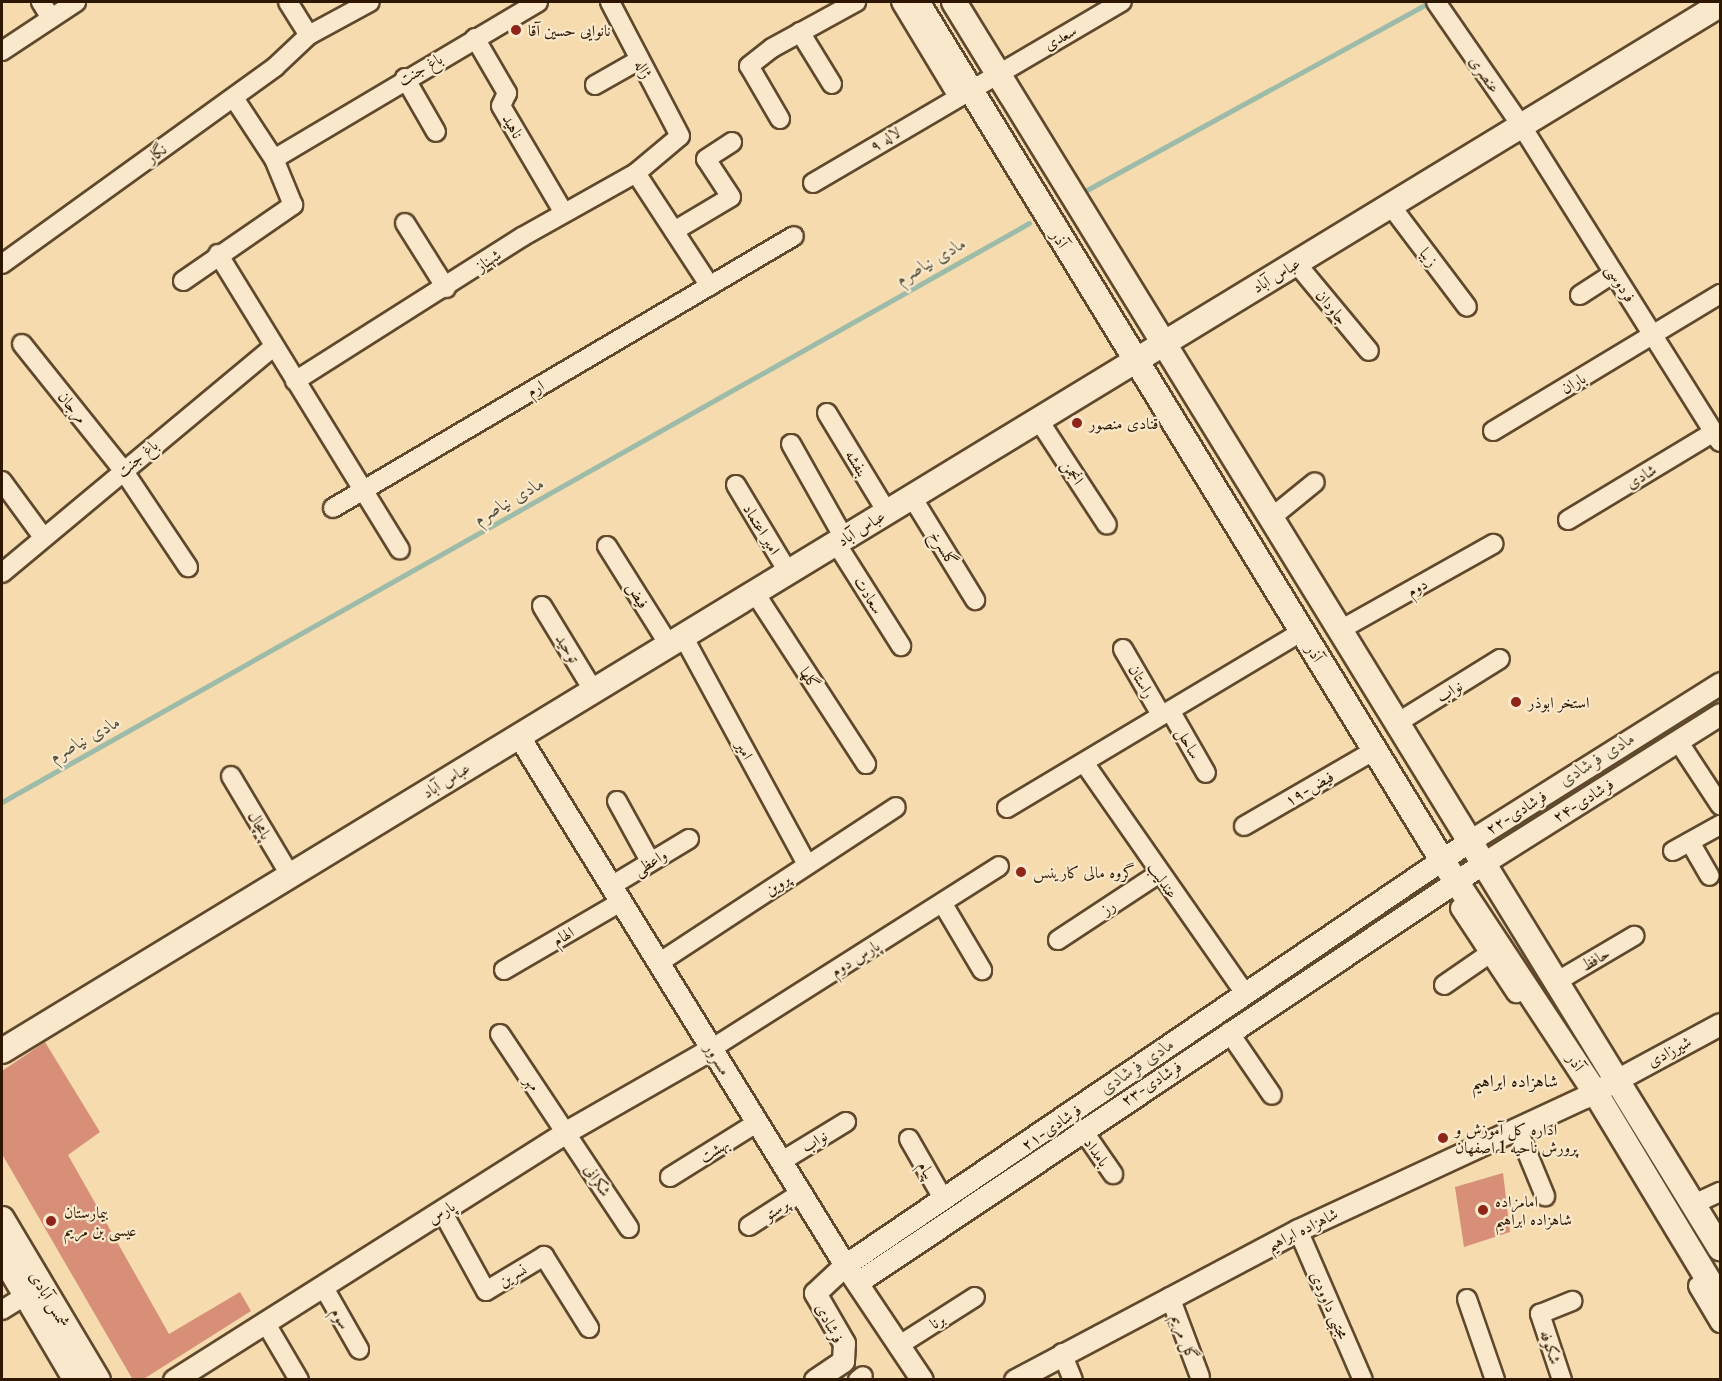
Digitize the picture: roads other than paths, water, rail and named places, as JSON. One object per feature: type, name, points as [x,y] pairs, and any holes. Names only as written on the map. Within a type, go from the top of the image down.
[{"type":"main road","name":"آذر","points":[[917,2],[964,91],[1032,194],[1136,360],[1297,634],[1437,863],[1590,1095],[1719,1312]]},
{"type":"main road","name":"آذر","points":[[954,2],[1272,517],[1468,842],[1618,1079],[1720,1248]]},
{"type":"main road","name":"عباس آباد","points":[[2,1051],[1720,5]]},
{"type":"main road","points":[[1032,194],[1061,177]]},
{"type":"main road","name":"شمس آبادی","points":[[2,1219],[98,1380]]},
{"type":"main road","name":"شمس آبادی","points":[[2,1255],[76,1380]]},
{"type":"street","points":[[41,2],[51,18]]},
{"type":"street","points":[[2,51],[76,2]]},
{"type":"street","points":[[288,2],[309,35]]},
{"type":"street","name":"نگار","points":[[4,257],[234,98],[309,35],[370,2]]},
{"type":"street","name":"باغ جنت","points":[[274,159],[405,78],[538,2]]},
{"type":"street","name":"ژاله","points":[[610,2],[680,136]]},
{"type":"street","points":[[780,118],[749,66],[800,32],[856,2]]},
{"type":"street","name":"آذر","points":[[901,2],[964,91]]},
{"type":"street","name":"سعدی","points":[[964,91],[1122,2]]},
{"type":"street","name":"عنصری","points":[[1436,2],[1521,125]]},
{"type":"street","points":[[800,32],[832,84]]},
{"type":"street","name":"ناهید","points":[[475,38],[507,93],[501,106],[564,213]]},
{"type":"street","points":[[595,85],[639,60]]},
{"type":"street","points":[[405,78],[436,132]]},
{"type":"street","name":"۹ لاله","points":[[813,183],[964,91]]},
{"type":"street","points":[[183,281],[218,254],[293,205],[274,159],[234,98]]},
{"type":"street","name":"فردوسی","points":[[1521,125],[1717,437]]},
{"type":"street","name":"شهناز","points":[[295,381],[564,213],[636,173],[680,136]]},
{"type":"street","points":[[674,231],[731,197],[706,159],[732,142]]},
{"type":"street","points":[[636,173],[710,286]]},
{"type":"street","name":"زیبا","points":[[1391,206],[1467,307]]},
{"type":"street","points":[[405,223],[446,288]]},
{"type":"street","name":"ارم","points":[[333,508],[794,236]]},
{"type":"street","points":[[218,254],[399,550]]},
{"type":"street","name":"جاودان","points":[[1296,263],[1369,351]]},
{"type":"street","points":[[1580,295],[1614,273]]},
{"type":"street","name":"باران","points":[[1493,431],[1720,294]]},
{"type":"street","name":"مرجان","points":[[22,344],[123,470],[188,567]]},
{"type":"street","name":"باغ جنت","points":[[2,573],[274,346]]},
{"type":"street","name":"بنفشه","points":[[827,413],[887,512]]},
{"type":"street","name":"انجمن","points":[[1038,419],[1107,525]]},
{"type":"street","name":"شادی","points":[[1568,520],[1717,437]]},
{"type":"street","name":"سعادت","points":[[790,444],[840,541],[901,646]]},
{"type":"street","points":[[2,481],[43,537]]},
{"type":"street","points":[[1272,517],[1315,482]]},
{"type":"street","name":"امیر اعتماد","points":[[736,485],[788,572]]},
{"type":"street","name":"گلسرخ","points":[[912,496],[975,600]]},
{"type":"street","name":"دوم","points":[[1340,630],[1493,544]]},
{"type":"street","name":"فیض","points":[[607,546],[676,640]]},
{"type":"street","name":"گلها","points":[[755,593],[866,764]]},
{"type":"street","name":"توحید","points":[[542,606],[593,690]]},
{"type":"street","points":[[1007,808],[1085,764],[1166,712],[1297,634]]},
{"type":"street","name":"امیر","points":[[676,640],[807,864]]},
{"type":"street","name":"راستان","points":[[1123,649],[1166,712]]},
{"type":"street","name":"نواب","points":[[1397,723],[1500,659]]},
{"type":"street","name":"۲۲-فرشادی","points":[[1437,863],[1720,683]]},
{"type":"street","name":"ساحل","points":[[1166,712],[1206,773]]},
{"type":"street","name":"۲۴-فرشادی","points":[[1451,885],[1720,714]]},
{"type":"street","name":"مسرور","points":[[518,735],[845,1265],[922,1380]]},
{"type":"street","points":[[1678,741],[1720,805]]},
{"type":"street","name":"۱۹-فیض","points":[[1244,826],[1371,753]]},
{"type":"street","name":"عندلیب","points":[[1085,764],[1158,874],[1245,993]]},
{"type":"street","name":"پامچال","points":[[231,776],[290,875]]},
{"type":"street","points":[[617,801],[650,861]]},
{"type":"street","name":"پروین","points":[[660,962],[896,807]]},
{"type":"street","points":[[1673,851],[1720,825]]},
{"type":"street","name":"واعظی","points":[[616,894],[650,861],[689,839]]},
{"type":"street","points":[[1690,842],[1710,876]]},
{"type":"street","name":"۲۱-فرشادی","points":[[845,1265],[944,1200],[1437,863]]},
{"type":"street","name":"پارس دوم","points":[[711,1049],[943,904],[999,866]]},
{"type":"street","name":"رز","points":[[1058,940],[1158,874]]},
{"type":"street","name":"آذر","points":[[1451,885],[1489,954],[1533,1007]]},
{"type":"street","name":"۲۳-فرشادی","points":[[858,1282],[1082,1129],[1451,885]]},
{"type":"street","name":"الهام","points":[[504,970],[616,894]]},
{"type":"street","points":[[943,904],[981,970]]},
{"type":"street","name":"حافظ","points":[[1556,982],[1634,936]]},
{"type":"street","points":[[1444,985],[1489,954]]},
{"type":"street","name":"شیرزادی","points":[[1590,1095],[1720,1024]]},
{"type":"street","points":[[1229,1032],[1272,1095]]},
{"type":"street","name":"مهر","points":[[500,1034],[566,1132]]},
{"type":"street","name":"پارس","points":[[174,1380],[566,1132],[711,1049]]},
{"type":"street","name":"شاهزاده ابراهیم","points":[[1018,1379],[1062,1353],[1298,1230],[1590,1095]]},
{"type":"street","name":"بهشت","points":[[670,1177],[758,1122]]},
{"type":"street","name":"نواب","points":[[782,1161],[846,1122]]},
{"type":"street","points":[[1517,1128],[1545,1196]]},
{"type":"street","name":"بامداد","points":[[1082,1129],[1113,1174]]},
{"type":"street","name":"شکرانی","points":[[566,1132],[629,1228]]},
{"type":"street","name":"پیام","points":[[909,1139],[944,1200]]},
{"type":"street","name":"پرستو","points":[[749,1226],[802,1192]]},
{"type":"street","points":[[1694,1204],[1720,1192]]},
{"type":"street","name":"نسرین","points":[[442,1211],[486,1291],[544,1256],[589,1328]]},
{"type":"street","name":"مجتبی داوودی","points":[[1298,1230],[1363,1380]]},
{"type":"street","name":"فرشادی","points":[[815,1380],[843,1361],[844,1342],[815,1293],[845,1265]]},
{"type":"street","name":"سوم","points":[[323,1286],[359,1349]]},
{"type":"street","points":[[2,1310],[26,1295]]},
{"type":"street","name":"برنا","points":[[898,1346],[975,1297]]},
{"type":"street","name":"گل مریم","points":[[1170,1297],[1200,1377]]},
{"type":"street","points":[[1467,1299],[1495,1380]]},
{"type":"street","name":"شکوفه","points":[[1562,1380],[1540,1314],[1573,1301]]},
{"type":"street","points":[[265,1322],[299,1380]]},
{"type":"street","points":[[1062,1353],[1073,1380]]},
{"type":"waterway","name":"مادی نیاصرم","points":[[1085,191],[1430,2]]},
{"type":"waterway","name":"مادی نیاصرم","points":[[2,802],[1029,223]]},
{"type":"waterway","name":"مادی فرشادی","points":[[1490,845],[1720,699]]},
{"type":"waterway","name":"مادی فرشادی","points":[[1191,1046],[1426,887]]},
{"type":"place","name":"نانوایی حسین آقا","points":[[516,30]]},
{"type":"place","name":"قنادی منصور","points":[[1077,423]]},
{"type":"place","name":"استخر ابوذر","points":[[1516,702]]},
{"type":"place","name":"گروه مالی کارینس","points":[[1021,872]]},
{"type":"place","name":"اداره کل آموزش و پرورش ناحیه 1 اصفهان","points":[[1443,1138]]},
{"type":"place","name":"امامزاده شاهزاده ابراهیم","points":[[1483,1210]]},
{"type":"place","name":"بیمارستان عیسی بن مریم","points":[[51,1221]]},
{"type":"district","name":"شاهزاده ابراهیم","points":[[1515,1081]]}]
